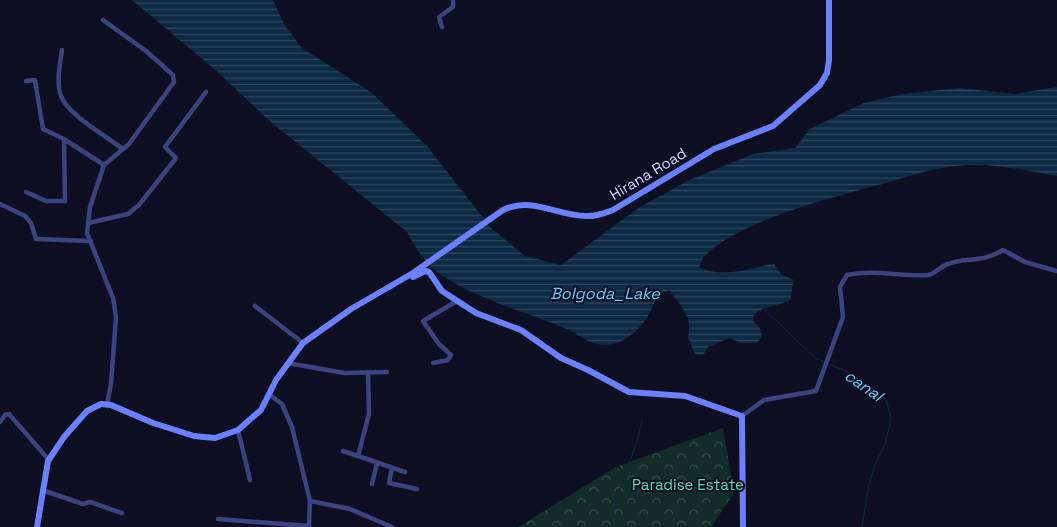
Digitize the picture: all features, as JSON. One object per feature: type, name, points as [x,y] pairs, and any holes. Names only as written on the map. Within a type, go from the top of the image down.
[{"type":"street","points":[[442,27],[439,17],[453,7],[453,0]]},
{"type":"street","name":"Hirana Road","points":[[238,430],[261,410],[270,396],[276,380],[303,343],[351,309],[412,273],[493,216],[513,205],[525,204],[587,216],[602,214],[613,210],[714,149],[772,126],[820,86],[827,73],[829,0]]},
{"type":"street","points":[[103,20],[146,51],[173,74],[174,82],[129,144],[104,164],[90,207],[87,233],[113,298],[116,317],[111,384],[107,405]]},
{"type":"street","points":[[62,50],[59,72],[61,96],[68,108],[123,149]]},
{"type":"street","points":[[26,81],[35,80],[44,129],[64,138],[104,164]]},
{"type":"street","points":[[88,223],[128,214],[139,205],[176,158],[165,147],[206,92]]},
{"type":"street","points":[[26,192],[46,201],[65,201],[64,138]]},
{"type":"street","points":[[0,204],[25,216],[31,223],[36,239],[91,242]]},
{"type":"street","points":[[742,416],[764,400],[816,391],[843,317],[840,287],[848,275],[863,272],[930,275],[948,264],[973,261],[994,255],[1003,250],[1025,262],[1057,272]]},
{"type":"street","points":[[404,278],[426,271],[429,272],[442,291],[476,313],[521,330],[561,358],[629,392],[685,396],[742,416]]},
{"type":"street","points":[[433,363],[448,360],[451,355],[438,344],[422,321],[457,301]]},
{"type":"street","points":[[255,306],[303,343]]},
{"type":"street","points":[[287,363],[344,373],[387,372]]},
{"type":"street","points":[[358,456],[369,414],[368,373]]},
{"type":"street","points":[[218,519],[309,527],[310,501],[292,427],[282,404],[270,396]]},
{"type":"street","points":[[37,527],[48,460],[64,437],[87,411],[101,404],[194,436],[215,438],[238,430],[250,480]]},
{"type":"street","points":[[0,422],[5,414],[9,414],[48,460]]},
{"type":"street","points":[[742,416],[743,527]]},
{"type":"street","points":[[343,451],[405,472]]},
{"type":"street","points":[[372,484],[376,463]]},
{"type":"street","points":[[392,468],[389,483],[417,490]]},
{"type":"street","points":[[42,490],[83,504],[90,502],[122,513]]},
{"type":"street","points":[[310,501],[350,509],[392,527]]},
{"type":"green space","name":"Paradise Estate","points":[[723,428],[734,493],[711,527],[518,527],[616,467]]},
{"type":"water","name":"Bolgoda_Lake","points":[[132,0],[273,0],[285,26],[302,48],[372,93],[427,146],[491,228],[525,256],[561,265],[640,207],[689,180],[753,154],[795,148],[810,129],[864,103],[902,94],[960,88],[1015,94],[1057,87],[1057,176],[1014,168],[960,165],[915,174],[815,203],[765,220],[723,242],[706,255],[699,267],[717,272],[726,272],[774,264],[782,275],[794,280],[790,300],[754,314],[753,320],[761,330],[762,336],[757,343],[742,343],[729,338],[708,347],[703,355],[695,354],[688,337],[688,318],[669,290],[656,297],[649,315],[630,336],[613,344],[603,345],[589,341],[569,330],[489,299],[443,276],[422,256],[407,232],[271,122],[213,68]]},
{"type":"waterway","name":"canal","points":[[763,308],[815,358],[848,372],[854,381],[871,388],[886,399],[891,418],[885,445],[876,462],[869,484],[862,527]]},
{"type":"waterway","points":[[612,527],[617,500],[642,421]]}]
